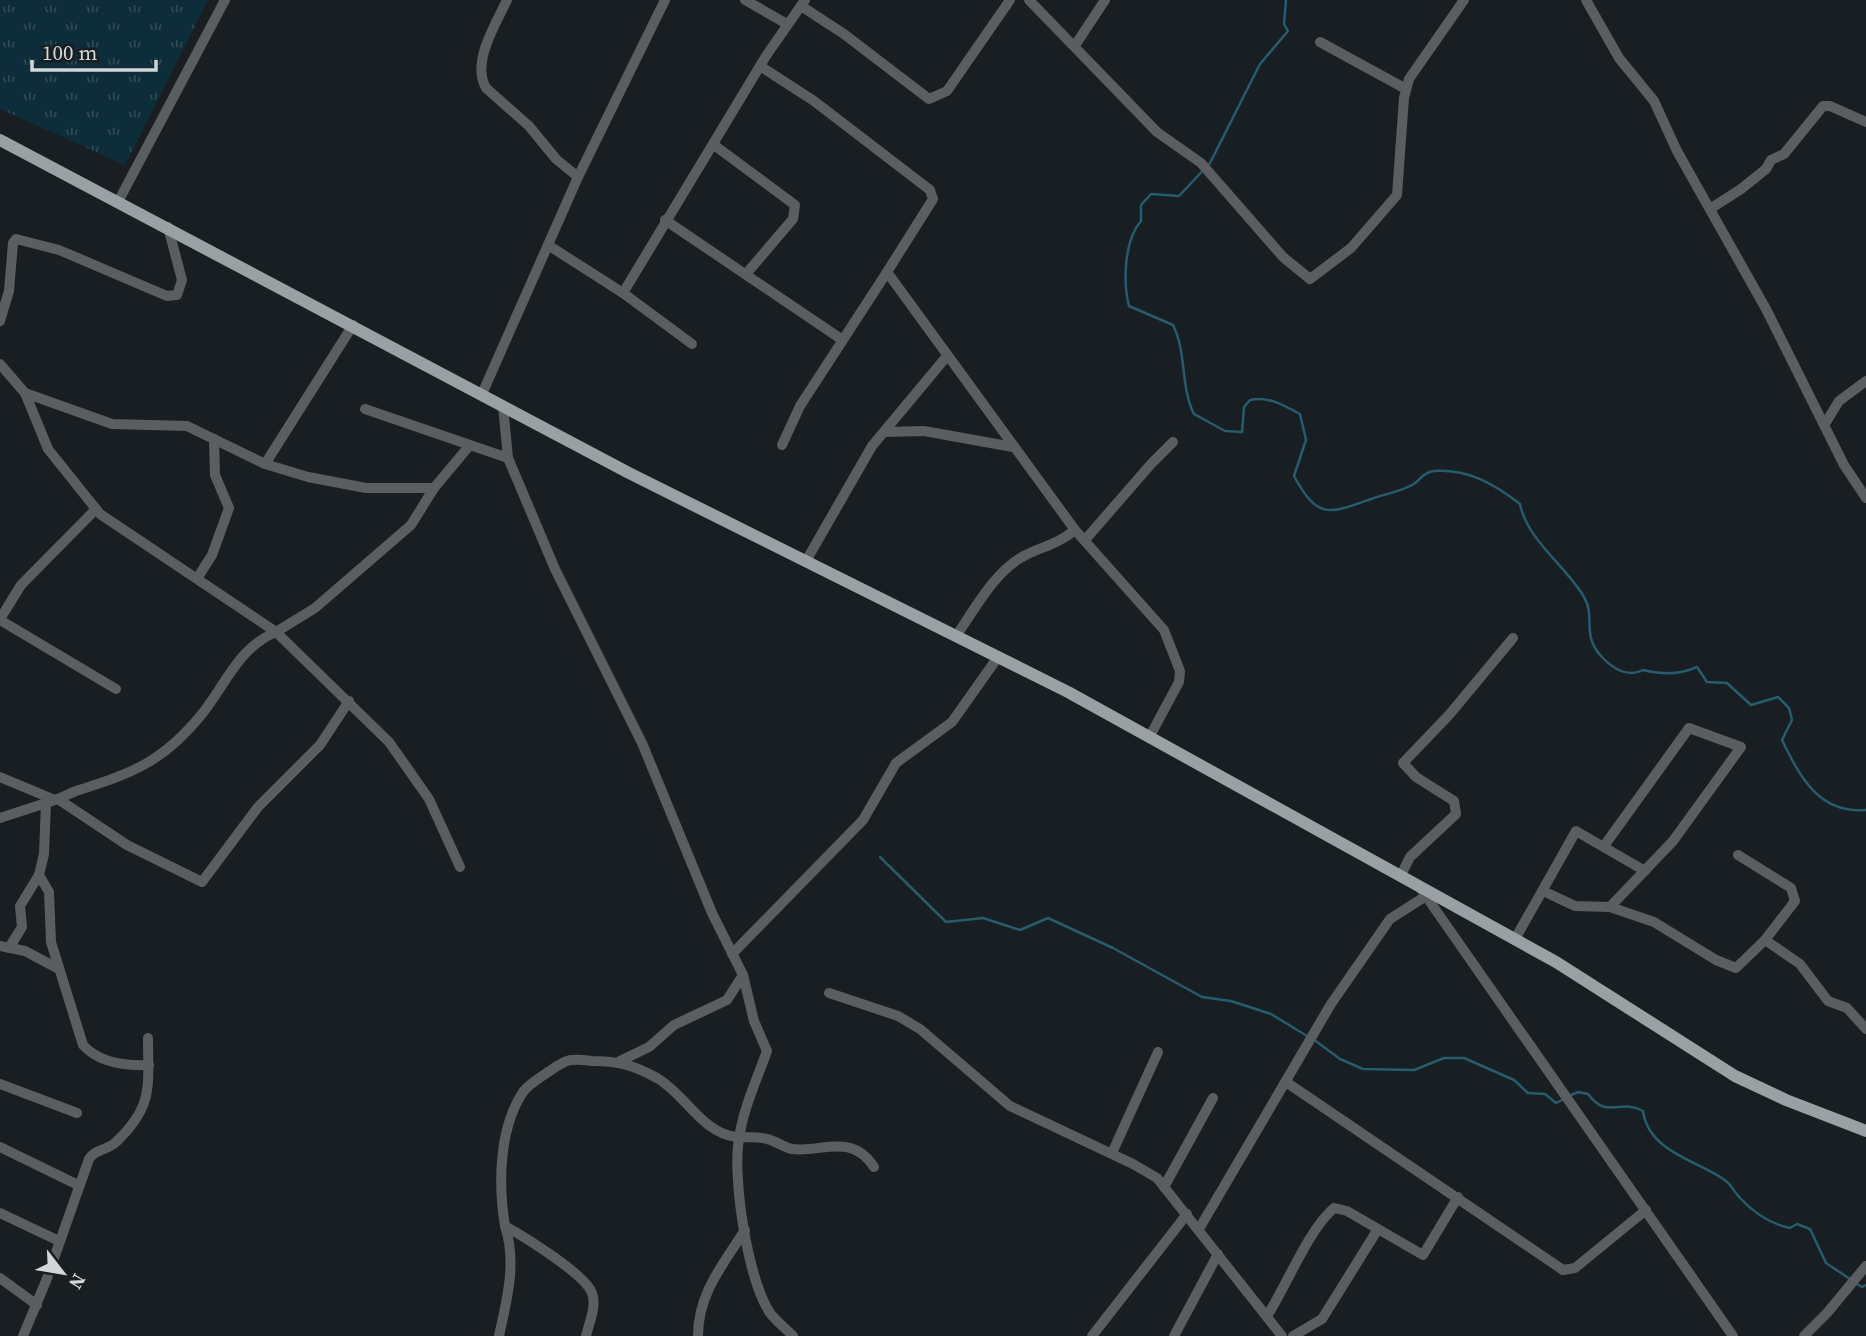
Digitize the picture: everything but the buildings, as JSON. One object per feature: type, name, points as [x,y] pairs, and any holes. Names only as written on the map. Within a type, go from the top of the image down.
[{"type":"main road","points":[[0,140],[119,200],[503,405],[1150,736],[1515,939],[1735,1076],[1786,1100],[1866,1131]]},
{"type":"street","points":[[119,200],[225,0]]},
{"type":"street","points":[[507,0],[487,45],[481,80],[486,88],[541,138],[556,159],[578,177]]},
{"type":"street","points":[[482,394],[578,177],[665,0]]},
{"type":"street","points":[[745,0],[787,24]]},
{"type":"street","points":[[623,293],[760,66],[803,3],[929,99],[947,91],[1010,0]]},
{"type":"street","points":[[1030,0],[1076,44],[1157,132],[1201,163],[1283,257],[1310,279],[1351,248],[1397,195],[1406,89],[1422,57],[1464,0]]},
{"type":"street","points":[[1076,44],[1105,0]]},
{"type":"street","points":[[1586,0],[1619,58],[1654,101],[1676,151],[1710,208],[1825,424],[1844,465],[1866,498]]},
{"type":"street","points":[[1321,42],[1406,89]]},
{"type":"street","points":[[760,66],[814,101],[930,190],[933,199],[841,339],[800,406],[782,445]]},
{"type":"street","points":[[1710,208],[1741,189],[1766,169],[1771,160],[1784,154],[1823,106],[1830,106],[1866,122]]},
{"type":"street","points":[[714,145],[795,205],[793,219],[747,274]]},
{"type":"street","points":[[665,220],[841,339]]},
{"type":"street","points":[[0,321],[9,291],[13,243],[16,239],[58,250],[167,296],[177,295],[182,280],[167,226]]},
{"type":"street","points":[[548,245],[623,293],[692,344]]},
{"type":"street","points":[[887,272],[1074,530],[1139,606],[1164,630],[1180,671],[1179,682],[1150,736]]},
{"type":"street","points":[[265,464],[353,326]]},
{"type":"street","points":[[806,561],[872,446],[947,356]]},
{"type":"street","points":[[0,364],[25,393],[48,449],[96,509],[138,542],[198,577],[276,632],[389,742],[415,776],[460,867]]},
{"type":"street","points":[[1825,424],[1839,401],[1866,381]]},
{"type":"street","points":[[25,393],[112,424],[175,423],[265,464],[308,477],[356,487],[434,488]]},
{"type":"street","points":[[503,405],[508,458],[555,569],[642,743],[701,888],[743,975],[754,1021],[768,1052],[739,1138],[736,1179],[745,1230],[766,1303],[770,1312],[793,1336]]},
{"type":"street","points":[[365,409],[508,458]]},
{"type":"street","points":[[884,432],[925,431],[1014,447]]},
{"type":"street","points":[[198,577],[212,555],[229,508],[215,475],[214,439]]},
{"type":"street","points":[[1085,540],[1151,464],[1174,442]]},
{"type":"street","points":[[0,818],[53,801],[153,762],[202,714],[229,671],[246,652],[316,608],[411,526],[434,488],[470,445]]},
{"type":"street","points":[[96,509],[21,585],[0,619],[116,689]]},
{"type":"street","points":[[956,636],[989,587],[1006,571],[1021,558],[1057,544],[1074,530]]},
{"type":"street","points":[[1401,875],[1410,857],[1456,814],[1454,801],[1416,777],[1403,763],[1449,715],[1513,638]]},
{"type":"street","points":[[732,954],[863,820],[896,763],[952,722],[998,657]]},
{"type":"street","points":[[0,777],[53,801],[127,845],[202,882],[258,807],[320,745],[349,701]]},
{"type":"street","points":[[1604,846],[1631,804],[1689,728],[1741,747],[1673,841],[1610,906]]},
{"type":"street","points":[[4,947],[22,927],[20,906],[38,875],[53,801]]},
{"type":"street","points":[[1515,939],[1576,831],[1645,871]]},
{"type":"street","points":[[1543,891],[1575,906],[1610,906],[1654,922],[1737,968],[1765,940],[1795,901],[1791,888],[1738,855]]},
{"type":"street","points":[[38,875],[49,892],[51,942],[86,1048],[115,1063],[149,1065]]},
{"type":"street","points":[[1416,883],[1734,1336]]},
{"type":"street","points":[[1199,1229],[1331,1004],[1390,919],[1426,897]]},
{"type":"street","points":[[1765,940],[1800,964],[1828,1000],[1847,1008],[1866,1029]]},
{"type":"street","points":[[4,947],[25,951],[59,969]]},
{"type":"street","points":[[620,1061],[649,1047],[674,1024],[727,1000],[743,975]]},
{"type":"street","points":[[829,993],[898,1016],[920,1029],[1010,1106],[1112,1153],[1157,1178],[1282,1336]]},
{"type":"street","points":[[23,1336],[37,1305],[78,1185],[92,1154],[114,1144],[146,1103],[148,1038]]},
{"type":"street","points":[[1112,1153],[1158,1052]]},
{"type":"street","points":[[499,1336],[511,1283],[511,1243],[505,1226],[504,1139],[524,1090],[569,1059],[620,1061],[658,1079],[680,1095],[703,1121],[720,1133],[739,1138],[754,1136],[798,1149],[832,1144],[869,1160],[874,1167]]},
{"type":"street","points":[[1286,1082],[1552,1263],[1570,1271],[1646,1210]]},
{"type":"street","points":[[0,1084],[77,1113]]},
{"type":"street","points":[[1164,1187],[1213,1098]]},
{"type":"street","points":[[0,1147],[78,1185]]},
{"type":"street","points":[[1267,1316],[1279,1302],[1287,1279],[1321,1222],[1334,1208],[1347,1211],[1423,1255],[1458,1197]]},
{"type":"street","points":[[0,1213],[59,1241]]},
{"type":"street","points":[[1092,1336],[1187,1214]]},
{"type":"street","points":[[505,1226],[528,1239],[590,1288],[594,1303],[586,1336]]},
{"type":"street","points":[[1293,1336],[1322,1319],[1378,1229]]},
{"type":"street","points":[[698,1336],[698,1311],[704,1294],[745,1230]]},
{"type":"street","points":[[1174,1336],[1218,1254]]},
{"type":"street","points":[[1804,1336],[1866,1266]]},
{"type":"street","points":[[0,1278],[37,1305]]},
{"type":"green space","points":[[0,0],[208,0],[125,165],[0,109]]},
{"type":"waterway","points":[[1286,0],[1284,24],[1288,31],[1260,64],[1210,163],[1179,196],[1151,194],[1141,205],[1141,221],[1135,229],[1128,250],[1126,285],[1129,306],[1173,325],[1194,414],[1225,431],[1242,432],[1244,407],[1250,400],[1270,400],[1300,414],[1306,440],[1294,476],[1310,500],[1326,510],[1345,508],[1402,489],[1434,471],[1469,475],[1500,490],[1520,504],[1530,529],[1584,597],[1589,612],[1592,640],[1606,661],[1626,673],[1643,670],[1677,673],[1697,667],[1707,682],[1727,683],[1751,705],[1778,697],[1789,708],[1792,720],[1782,740],[1804,779],[1813,790],[1836,806],[1850,810],[1866,810]]},
{"type":"waterway","points":[[880,857],[946,922],[983,918],[1020,930],[1048,918],[1113,948],[1202,997],[1231,1001],[1271,1014],[1307,1036]]},
{"type":"waterway","points":[[1313,1039],[1340,1059],[1363,1069],[1414,1070],[1444,1058],[1464,1058],[1514,1080],[1528,1093],[1545,1094],[1556,1103],[1562,1100]]},
{"type":"waterway","points":[[1569,1096],[1578,1092],[1588,1094],[1601,1106],[1643,1111],[1647,1125],[1665,1146],[1726,1181],[1745,1203],[1763,1217],[1790,1228],[1797,1224],[1810,1229],[1826,1263],[1850,1279]]},
{"type":"waterway","points":[[1855,1283],[1862,1287],[1866,1285]]}]
